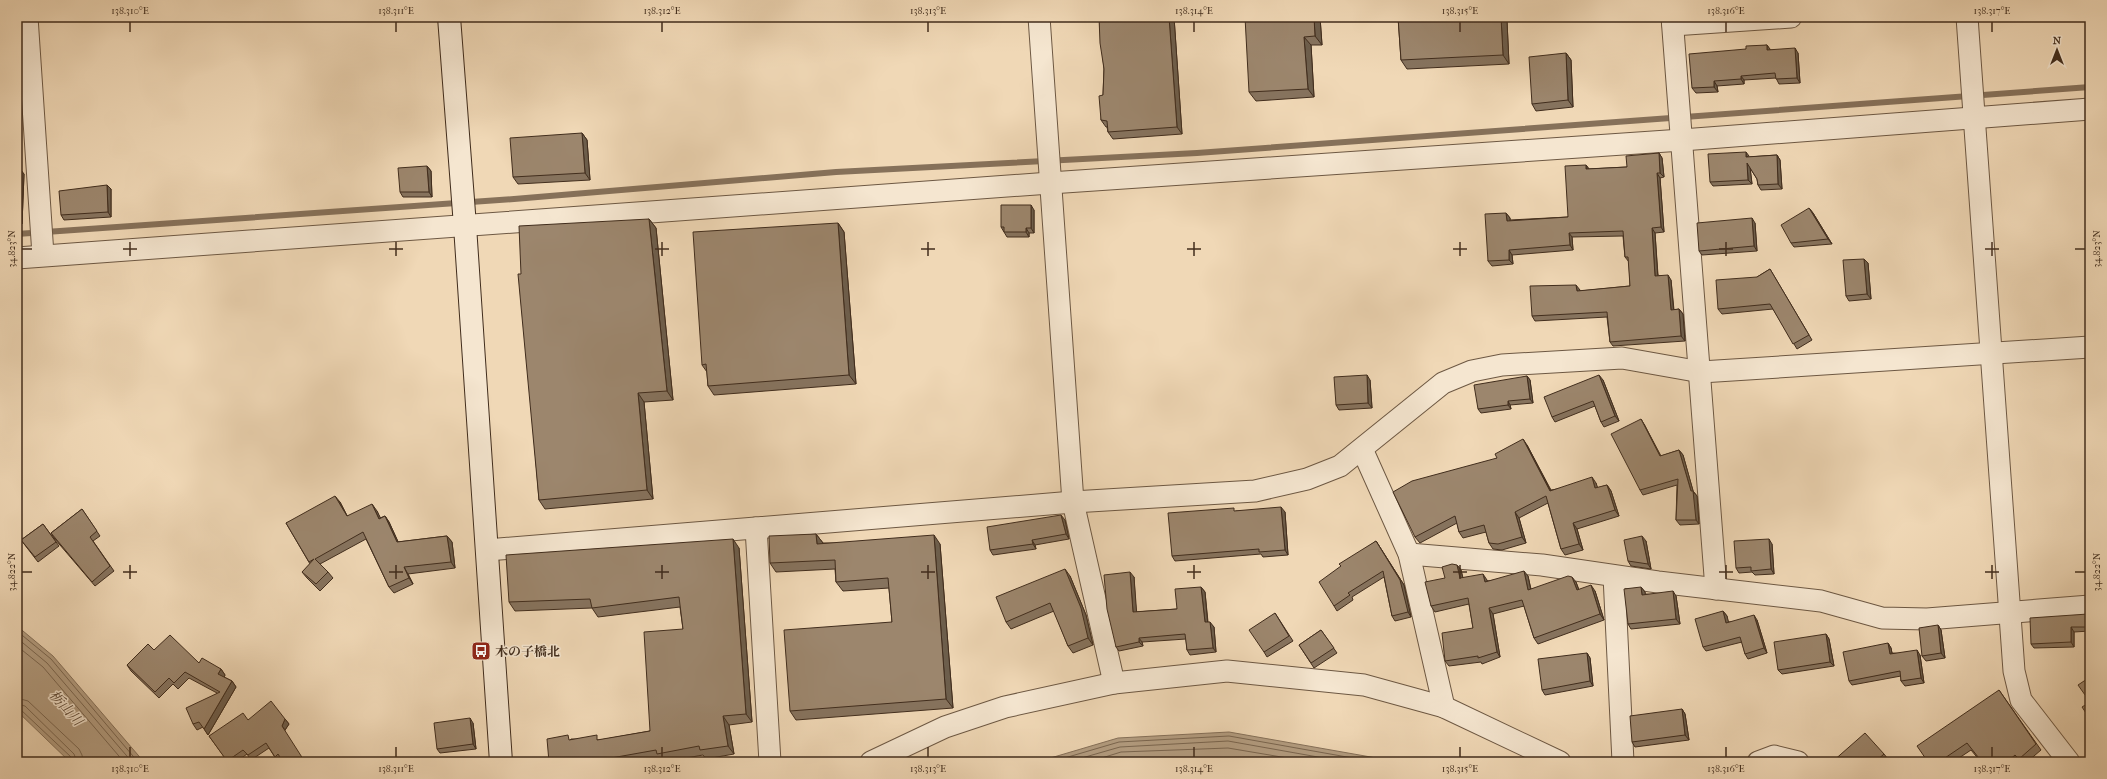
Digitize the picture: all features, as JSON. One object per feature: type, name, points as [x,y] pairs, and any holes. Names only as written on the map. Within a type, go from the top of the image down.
[{"type":"street","points":[[27,17],[43,255]]},
{"type":"street","points":[[449,17],[465,226],[501,762]]},
{"type":"street","points":[[1040,17],[1073,502],[1114,683]]},
{"type":"street","points":[[1716,589],[1701,372],[1672,21],[1792,17]]},
{"type":"street","points":[[1967,17],[2014,671],[2021,700],[2069,762]]},
{"type":"street","points":[[17,258],[465,226],[1050,179],[1682,140],[2090,109]]},
{"type":"street","points":[[487,550],[1073,502],[1255,491],[1307,479],[1340,466],[1443,382],[1472,371],[1502,365],[1622,358],[1701,372],[2090,347]]},
{"type":"street","points":[[1362,449],[1409,554],[1444,707]]},
{"type":"street","points":[[756,528],[770,762]]},
{"type":"street","points":[[1409,554],[1542,565],[1614,576],[1820,601],[1882,618],[1927,619],[2090,606]]},
{"type":"street","points":[[1614,576],[1623,762]]},
{"type":"street","points":[[871,762],[945,727],[1005,707],[1114,683],[1227,671],[1364,685],[1444,707],[1560,762]]},
{"type":"street","points":[[1758,762],[1774,756],[1798,762]]},
{"type":"water","name":"栃山川","points":[[17,626],[53,656],[144,762],[70,762],[17,711]]},
{"type":"water","points":[[1229,732],[1399,762],[1037,762],[1118,738]]},
{"type":"building","points":[[1099,17],[1169,17],[1177,127],[1108,132],[1107,121],[1101,120],[1099,96],[1103,95],[1104,69],[1100,43]]},
{"type":"building","points":[[1245,17],[1314,17],[1315,36],[1304,37],[1308,89],[1249,92]]},
{"type":"building","points":[[1398,17],[1501,17],[1503,55],[1401,60]]},
{"type":"building","points":[[1767,45],[1767,50],[1795,48],[1797,78],[1776,79],[1775,73],[1741,76],[1741,79],[1714,81],[1714,87],[1692,88],[1689,54],[1746,49],[1746,46]]},
{"type":"building","points":[[1566,53],[1568,100],[1532,104],[1529,57]]},
{"type":"building","points":[[582,133],[585,173],[513,177],[510,138]]},
{"type":"building","points":[[1746,152],[1746,157],[1777,155],[1778,184],[1758,185],[1757,179],[1747,163],[1748,180],[1710,182],[1708,154]]},
{"type":"building","points":[[1659,153],[1660,173],[1657,173],[1661,227],[1652,228],[1655,276],[1668,275],[1671,310],[1679,309],[1681,336],[1610,342],[1607,312],[1532,316],[1530,286],[1576,285],[1577,291],[1630,286],[1628,257],[1625,257],[1623,231],[1569,233],[1570,245],[1509,250],[1509,260],[1488,261],[1485,214],[1506,213],[1507,221],[1568,217],[1565,166],[1586,165],[1586,169],[1627,167],[1626,156]]},
{"type":"building","points":[[427,166],[429,192],[400,192],[398,168]]},
{"type":"building","points":[[17,167],[19,167],[17,217]]},
{"type":"building","points":[[107,185],[108,212],[61,215],[59,191]]},
{"type":"building","points":[[1001,205],[1031,205],[1031,228],[1026,228],[1026,232],[1004,232],[1004,227],[1001,227]]},
{"type":"building","points":[[1809,208],[1828,239],[1791,243],[1781,225]]},
{"type":"building","points":[[1752,218],[1754,246],[1699,251],[1697,223]]},
{"type":"building","points":[[649,219],[667,391],[638,393],[647,490],[539,500],[518,274],[521,274],[519,226]]},
{"type":"building","points":[[838,223],[849,375],[708,386],[706,364],[702,365],[693,232]]},
{"type":"building","points":[[1864,259],[1867,294],[1846,296],[1843,260]]},
{"type":"building","points":[[1770,269],[1809,335],[1793,344],[1770,304],[1718,309],[1716,280],[1757,277]]},
{"type":"building","points":[[1367,375],[1368,403],[1336,405],[1334,377]]},
{"type":"building","points":[[1599,375],[1615,416],[1601,422],[1593,401],[1552,417],[1544,397]]},
{"type":"building","points":[[1527,376],[1530,399],[1508,401],[1508,405],[1478,409],[1474,385]]},
{"type":"building","points":[[1641,419],[1660,456],[1679,450],[1691,491],[1693,491],[1696,520],[1676,520],[1678,479],[1640,490],[1611,434]]},
{"type":"building","points":[[1523,439],[1550,491],[1592,477],[1595,488],[1607,485],[1615,510],[1573,523],[1579,544],[1561,549],[1546,496],[1515,512],[1522,537],[1498,544],[1489,543],[1484,525],[1459,532],[1455,516],[1415,537],[1393,492],[1412,481],[1497,458],[1495,454]]},
{"type":"building","points":[[335,496],[347,516],[372,504],[379,519],[385,516],[397,542],[447,536],[451,562],[404,567],[409,578],[389,587],[363,532],[315,559],[328,572],[316,584],[302,572],[314,559],[309,562],[286,523]]},
{"type":"building","points":[[1281,507],[1285,550],[1259,552],[1259,549],[1172,556],[1168,513],[1234,508],[1234,511]]},
{"type":"building","points":[[82,509],[97,531],[90,537],[110,566],[92,582],[51,533]]},
{"type":"building","points":[[1061,515],[1066,534],[1032,540],[1033,544],[990,550],[987,527]]},
{"type":"building","points":[[43,524],[56,542],[35,557],[21,540]]},
{"type":"building","points":[[816,534],[817,544],[934,535],[946,699],[790,711],[784,630],[892,622],[888,578],[836,582],[835,560],[770,563],[769,536]]},
{"type":"building","points":[[1642,536],[1648,564],[1628,561],[1624,540]]},
{"type":"building","points":[[733,539],[746,714],[723,716],[728,746],[700,750],[699,746],[657,754],[656,750],[600,760],[600,762],[549,762],[547,739],[568,735],[569,740],[597,735],[597,740],[650,731],[644,632],[683,629],[679,597],[592,608],[590,599],[509,602],[506,555]]},
{"type":"building","points":[[1769,539],[1771,569],[1751,571],[1751,567],[1736,568],[1734,541]]},
{"type":"building","points":[[1376,541],[1400,580],[1408,612],[1392,616],[1383,571],[1348,593],[1350,595],[1334,606],[1319,582],[1341,566],[1339,564]]},
{"type":"building","points":[[1452,564],[1457,565],[1460,578],[1483,574],[1485,582],[1524,571],[1528,590],[1568,576],[1572,577],[1577,590],[1591,585],[1600,614],[1534,638],[1522,600],[1489,608],[1497,652],[1478,658],[1478,656],[1445,661],[1442,633],[1473,628],[1468,598],[1431,606],[1425,582],[1445,578],[1442,567]]},
{"type":"building","points":[[1065,569],[1081,608],[1088,638],[1068,646],[1050,603],[1006,622],[996,597]]},
{"type":"building","points":[[1130,572],[1133,612],[1177,609],[1175,589],[1201,587],[1205,622],[1210,622],[1213,648],[1187,650],[1185,634],[1139,638],[1139,642],[1116,647],[1107,609],[1104,575]]},
{"type":"building","points":[[1641,587],[1642,595],[1673,591],[1676,619],[1628,624],[1624,589]]},
{"type":"building","points":[[1723,611],[1726,623],[1754,615],[1764,648],[1745,654],[1740,637],[1703,647],[1695,619]]},
{"type":"building","points":[[1275,613],[1289,636],[1264,652],[1249,630]]},
{"type":"building","points":[[2090,613],[2090,627],[2071,627],[2071,642],[2031,644],[2030,618]]},
{"type":"building","points":[[1938,625],[1941,653],[1922,656],[1919,628]]},
{"type":"building","points":[[1321,630],[1334,648],[1311,663],[1299,645]]},
{"type":"building","points":[[1826,634],[1830,662],[1778,670],[1774,642]]},
{"type":"building","points":[[170,635],[199,663],[202,658],[221,669],[218,674],[232,681],[204,729],[199,722],[193,724],[186,708],[220,692],[185,672],[174,683],[169,678],[155,692],[127,665],[148,644],[154,650]]},
{"type":"building","points":[[1888,643],[1890,654],[1917,650],[1921,678],[1901,681],[1900,671],[1849,681],[1843,652]]},
{"type":"building","points":[[1587,653],[1590,681],[1542,690],[1538,659]]},
{"type":"building","points":[[2090,677],[2090,702],[2078,685]]},
{"type":"building","points":[[1999,690],[2036,744],[2019,759],[2015,755],[2007,762],[1982,762],[1967,743],[1939,762],[1928,762],[1917,746]]},
{"type":"building","points":[[271,701],[285,719],[282,726],[305,762],[283,762],[278,754],[275,757],[266,743],[248,755],[243,750],[227,761],[209,736],[243,713],[248,720]]},
{"type":"building","points":[[2090,702],[2090,719],[2082,707]]},
{"type":"building","points":[[1682,709],[1685,735],[1632,742],[1630,716]]},
{"type":"building","points":[[470,718],[473,744],[437,749],[434,723]]},
{"type":"building","points":[[1865,733],[1884,754],[1875,762],[1832,762]]},
{"type":"waterway","points":[[17,234],[514,199],[836,172],[1197,153],[2090,87]]},
{"type":"place","name":"木の子橋北","points":[[481,651]]}]
